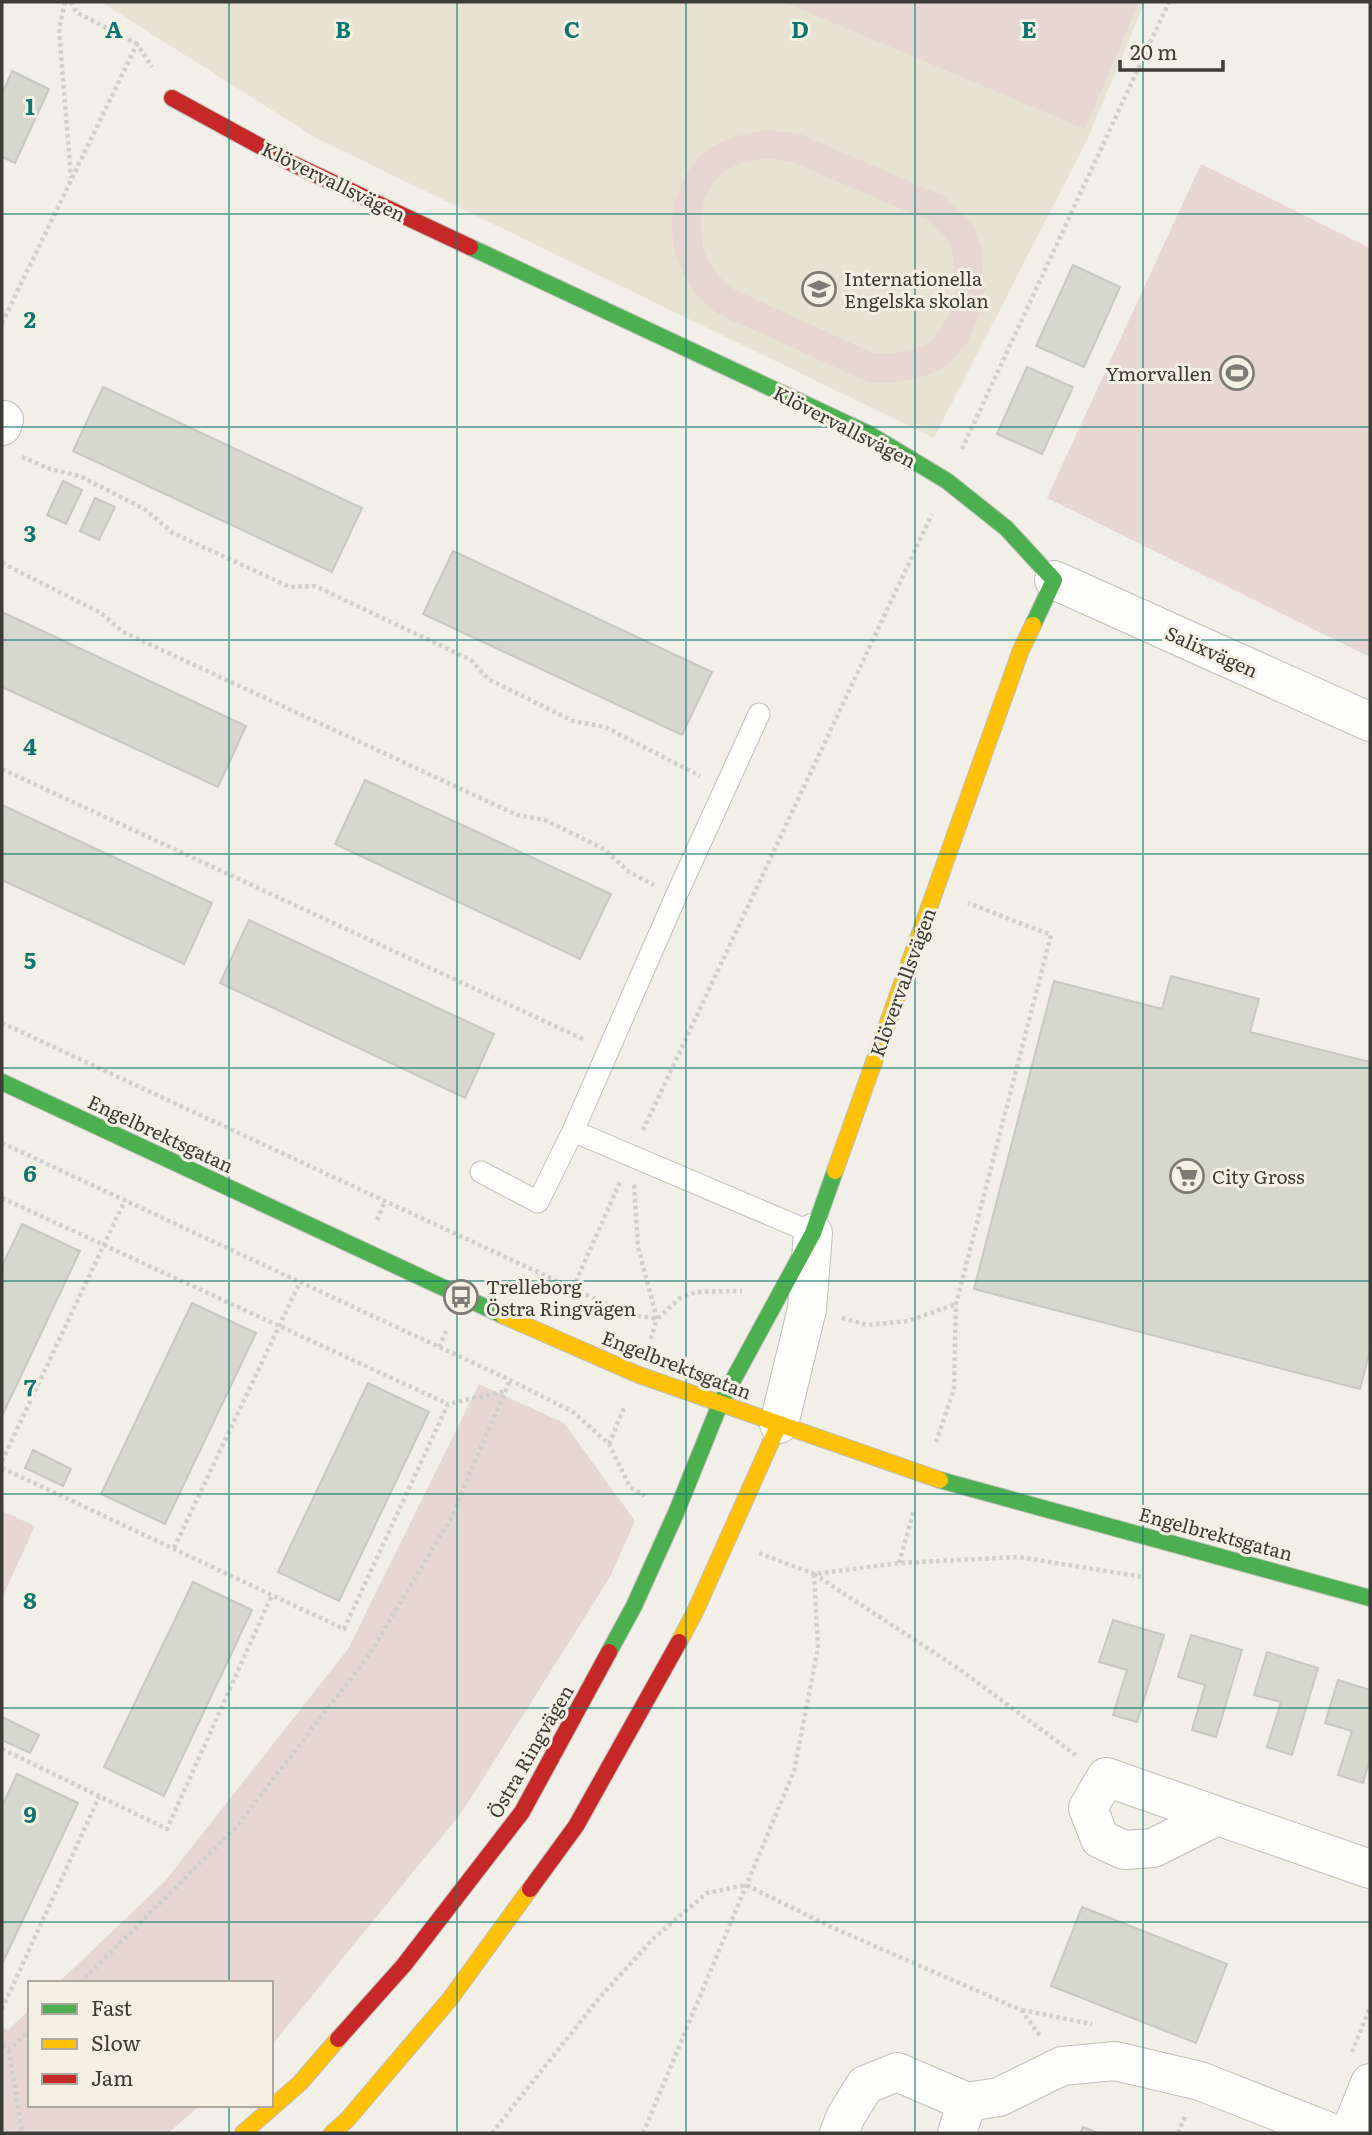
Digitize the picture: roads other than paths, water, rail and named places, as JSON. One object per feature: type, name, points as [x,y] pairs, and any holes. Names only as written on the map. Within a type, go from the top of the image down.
[{"type":"street","name":"Klövervallsvägen","points":[[172,98],[289,162],[869,434],[947,481],[1006,528],[1054,580],[1021,650],[813,1233],[793,1304],[779,1424]]},
{"type":"street","name":"Salixvägen","points":[[1054,580],[1370,722]]},
{"type":"street","name":"Engelbrektsgatan","points":[[2,1082],[461,1297],[639,1375],[924,1475],[1370,1598]]},
{"type":"street","name":"Klövervallsvägen","points":[[720,1404],[793,1304]]},
{"type":"street","name":"Östra Ringvägen","points":[[273,2107],[300,2083],[404,1965],[522,1812],[634,1606],[676,1513],[720,1404]]},
{"type":"street","points":[[332,2133],[347,2120],[450,1998],[576,1826],[695,1612],[779,1424]]},
{"type":"street","points":[[1217,1816],[1153,1848],[1124,1850],[1100,1839],[1087,1808],[1106,1777],[1370,1869]]},
{"type":"street","points":[[839,2133],[865,2085],[897,2072],[962,2118],[1062,2066],[1115,2062],[1200,2081],[1332,2133]]},
{"type":"street","points":[[1350,2133],[1370,2083]]},
{"type":"street","name":"Östra Ringvägen","points":[[243,2133],[273,2107]]},
{"type":"lane","points":[[481,1172],[538,1202],[573,1131],[759,714]]},
{"type":"lane","points":[[573,1131],[813,1233]]},
{"type":"place","name":"Internationella Engelska skolan","points":[[819,289]]},
{"type":"place","name":"Ymorvallen","points":[[1237,373]]},
{"type":"place","name":"City Gross","points":[[1187,1176]]},
{"type":"place","name":"Trelleborg Östra Ringvägen","points":[[461,1297]]}]
